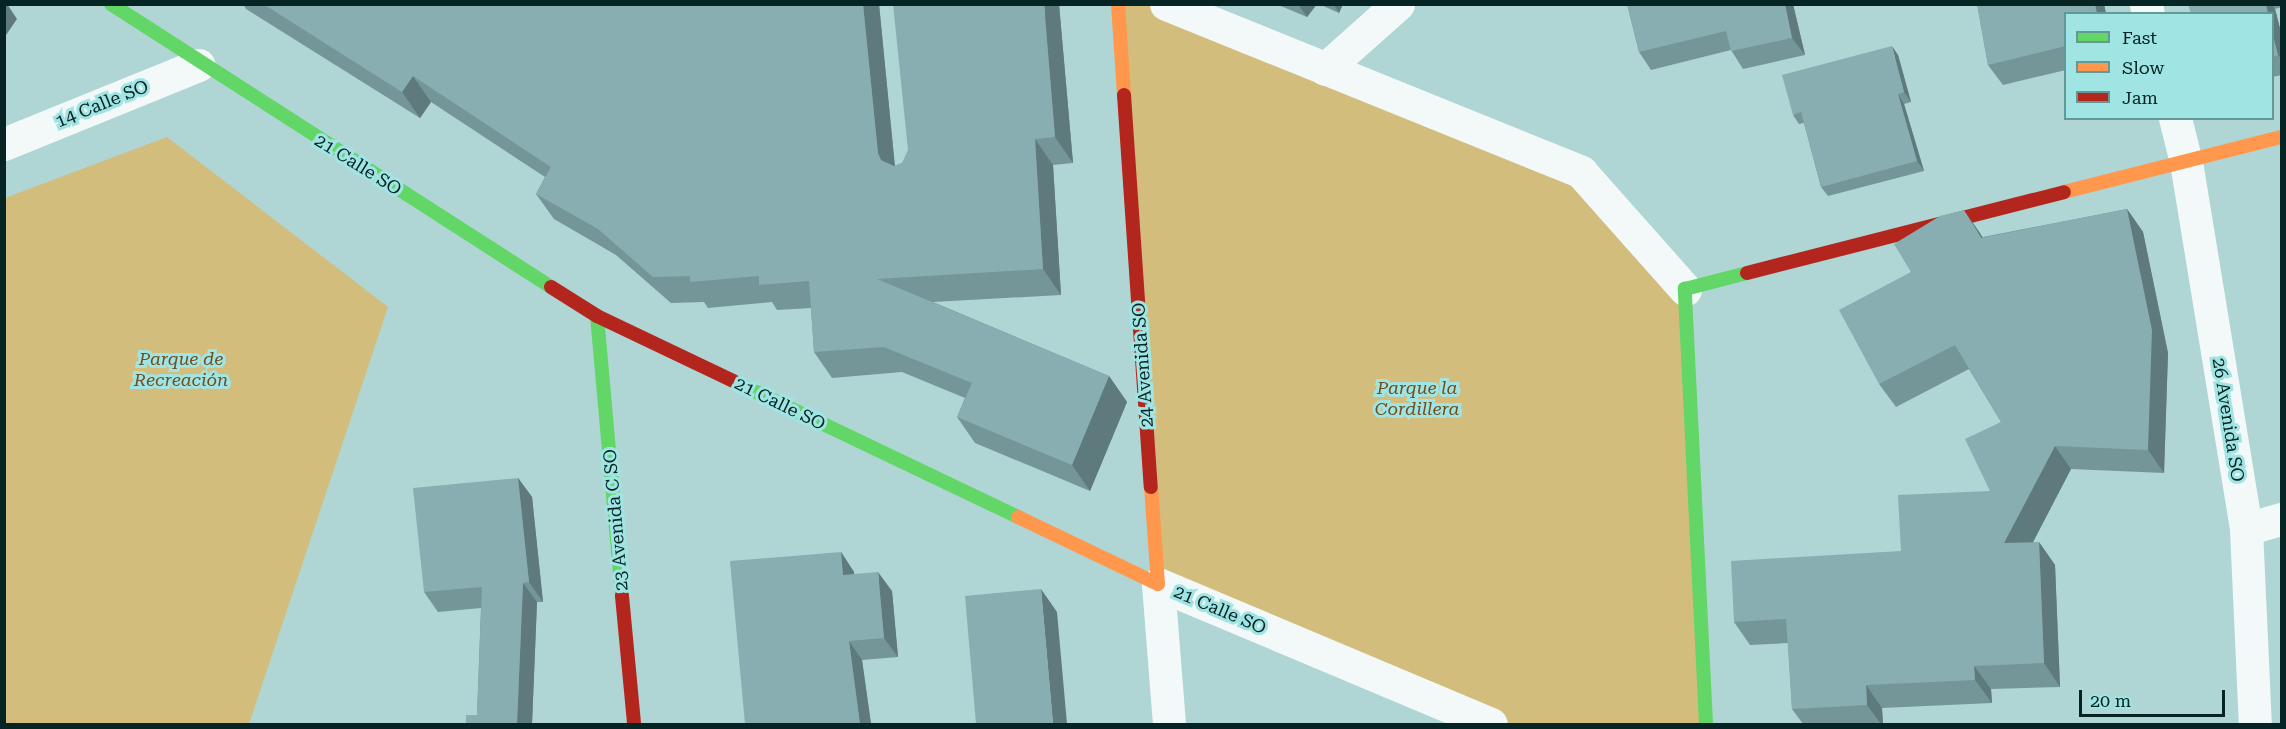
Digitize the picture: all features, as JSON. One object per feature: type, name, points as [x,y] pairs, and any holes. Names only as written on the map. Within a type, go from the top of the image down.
[{"type":"street","name":"21 Calle SO","points":[[111,4],[199,65],[597,316],[1158,584],[1491,724]]},
{"type":"street","name":"24 Avenida SO","points":[[1118,4],[1169,724]]},
{"type":"street","points":[[1166,4],[1581,172],[1685,289],[1706,724]]},
{"type":"street","points":[[1325,69],[1398,4]]},
{"type":"street","name":"14 Calle SO","points":[[4,144],[199,65]]},
{"type":"street","name":"26 Avenida SO","points":[[2176,120],[2187,162],[2246,529],[2255,724]]},
{"type":"street","points":[[1685,289],[2282,137]]},
{"type":"street","name":"23 Avenida C SO","points":[[597,316],[634,724]]},
{"type":"street","points":[[2246,529],[2282,519]]},
{"type":"green space","name":"Parque la Cordillera","points":[[1118,5],[1163,5],[1581,172],[1685,289],[1706,724],[1491,724],[1158,584]]},
{"type":"green space","name":"Parque de Recreación","points":[[167,137],[388,307],[249,724],[5,724],[5,198]]},
{"type":"building","points":[[263,4],[863,4],[878,153],[881,160],[894,166],[902,163],[908,150],[893,4],[1044,4],[1055,137],[1035,139],[1043,269],[877,279],[1109,376],[1072,465],[957,417],[972,383],[884,347],[814,352],[809,281],[759,285],[759,276],[690,282],[690,276],[653,277],[598,229],[536,194],[551,167],[413,76],[402,92]]},
{"type":"building","points":[[1627,4],[1785,4],[1792,38],[1731,51],[1726,31],[1639,52]]},
{"type":"building","points":[[1977,4],[2095,4],[2097,12],[2064,12],[2064,46],[1988,65]]},
{"type":"building","points":[[2188,4],[2266,4],[2268,12],[2190,12]]},
{"type":"building","points":[[2274,40],[2278,55],[2274,56]]},
{"type":"building","points":[[1892,46],[1904,92],[1898,94],[1917,161],[1821,187],[1801,112],[1793,115],[1782,75]]},
{"type":"building","points":[[2127,209],[2152,330],[2148,450],[2055,446],[2004,543],[2039,542],[2044,663],[1974,666],[1975,680],[1866,685],[1867,705],[1792,709],[1786,619],[1734,622],[1731,561],[1901,551],[1898,495],[1990,491],[1965,439],[2001,422],[1955,345],[1879,384],[1839,310],[1911,272],[1894,244],[1940,216],[1964,210],[1981,238]]},
{"type":"building","points":[[518,478],[529,582],[523,583],[517,724],[466,724],[466,715],[477,715],[482,587],[424,592],[413,488]]},
{"type":"building","points":[[841,552],[843,575],[878,572],[884,638],[849,641],[860,724],[745,724],[730,561]]},
{"type":"building","points":[[1041,589],[1053,724],[976,724],[965,596]]},
{"type":"traffic: fast","points":[[111,4],[551,287]]},
{"type":"traffic: fast","points":[[1706,724],[1685,289],[1747,273]]},
{"type":"traffic: fast","points":[[597,316],[622,596]]},
{"type":"traffic: fast","points":[[733,381],[1018,517]]},
{"type":"traffic: slow","points":[[1118,4],[1124,95]]},
{"type":"traffic: slow","points":[[2064,192],[2282,137]]},
{"type":"traffic: slow","points":[[1018,517],[1158,584],[1151,487]]},
{"type":"traffic: jam","points":[[1124,95],[1151,487]]},
{"type":"traffic: jam","points":[[1747,273],[2064,192]]},
{"type":"traffic: jam","points":[[551,287],[597,316],[733,381]]},
{"type":"traffic: jam","points":[[622,596],[634,724]]}]
